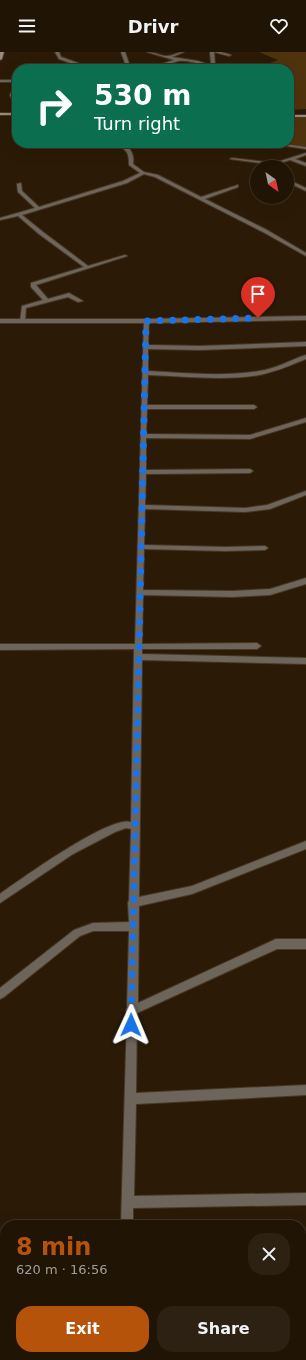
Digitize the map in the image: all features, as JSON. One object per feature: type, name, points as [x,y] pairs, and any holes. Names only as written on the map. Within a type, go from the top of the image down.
[{"type":"main road","points":[[0,59],[2,52]]},
{"type":"main road","points":[[0,115],[12,115]]},
{"type":"main road","points":[[294,115],[306,115]]},
{"type":"street","points":[[57,52],[60,58],[77,64]]},
{"type":"street","points":[[123,52],[127,64]]},
{"type":"street","points":[[149,52],[178,60],[205,64]]},
{"type":"street","points":[[169,57],[182,52]]},
{"type":"street","points":[[212,52],[213,64]]},
{"type":"street","points":[[216,52],[229,56]]},
{"type":"street","points":[[166,64],[178,60]]},
{"type":"street","points":[[0,81],[12,81]]},
{"type":"street","points":[[294,146],[306,148]]},
{"type":"street","points":[[126,148],[130,151],[132,158],[131,164],[144,173],[156,176],[200,200],[265,231],[306,255]]},
{"type":"street","points":[[291,159],[306,154]]},
{"type":"street","points":[[232,159],[250,162]]},
{"type":"street","points":[[291,159],[306,165]]},
{"type":"street","points":[[0,219],[125,182],[144,173]]},
{"type":"street","points":[[19,184],[20,191],[38,209]]},
{"type":"street","points":[[294,184],[306,190]]},
{"type":"street","points":[[200,200],[236,186]]},
{"type":"street","points":[[19,214],[40,233],[87,267]]},
{"type":"street","points":[[47,300],[33,286],[33,284],[125,256]]},
{"type":"street","points":[[22,321],[24,307],[69,295],[80,301]]},
{"type":"street","points":[[0,321],[146,321],[306,318]]},
{"type":"street","points":[[127,1220],[131,1099],[131,1011],[139,592],[146,321]]},
{"type":"street","points":[[146,347],[213,348],[306,344]]},
{"type":"street","points":[[145,373],[259,373],[277,369],[306,357]]},
{"type":"street","points":[[144,407],[254,407]]},
{"type":"street","points":[[143,436],[250,437],[306,420]]},
{"type":"street","points":[[142,472],[250,471]]},
{"type":"street","points":[[142,507],[246,510],[268,507],[306,493]]},
{"type":"street","points":[[140,547],[225,549],[265,548]]},
{"type":"street","points":[[139,592],[232,594],[270,592],[306,581]]},
{"type":"street","points":[[0,647],[257,646]]},
{"type":"street","points":[[138,657],[306,661]]},
{"type":"street","points":[[0,899],[70,851],[112,829],[126,824],[135,827]]},
{"type":"street","points":[[133,903],[192,890],[306,845]]},
{"type":"street","points":[[0,994],[77,933],[93,927],[133,926]]},
{"type":"street","points":[[131,1011],[276,944],[306,944]]},
{"type":"street","points":[[131,1099],[306,1090]]},
{"type":"street","points":[[128,1202],[306,1199]]},
{"type":"shaded area","points":[[259,52],[306,52],[306,109],[294,110],[294,64],[267,64],[278,60]]},
{"type":"shaded area","points":[[294,118],[306,118],[306,148],[294,146]]},
{"type":"route","points":[[131,1025],[146,321],[258,318]]}]
